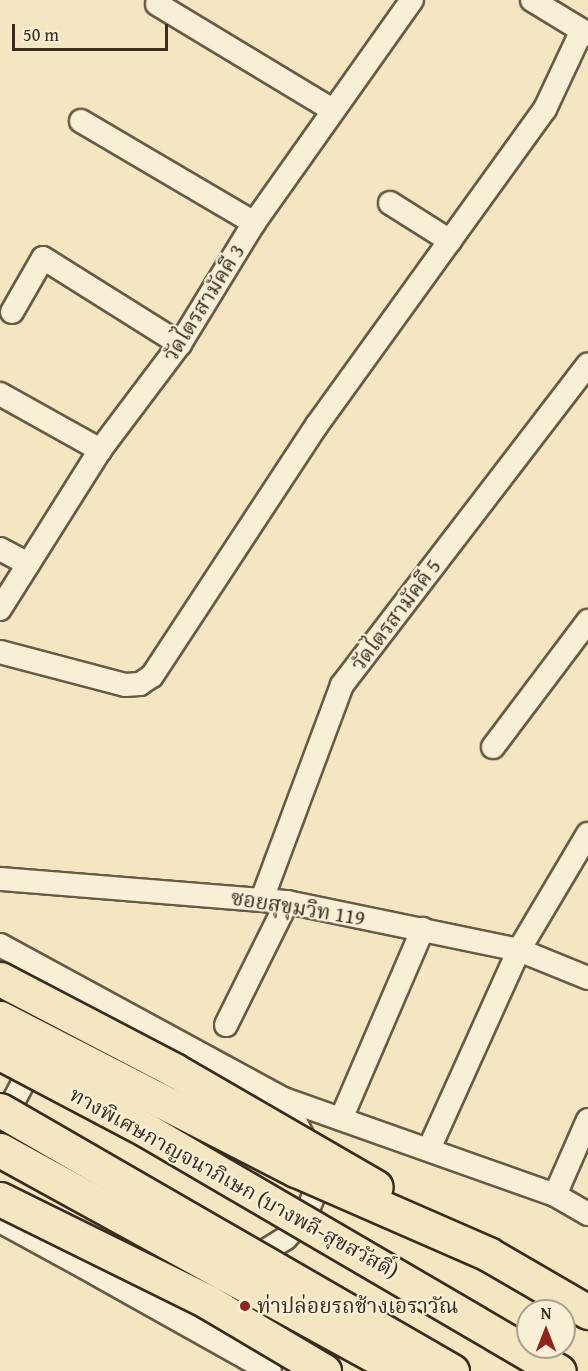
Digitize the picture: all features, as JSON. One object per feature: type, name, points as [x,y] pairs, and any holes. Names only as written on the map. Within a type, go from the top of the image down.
[{"type":"highway","points":[[0,979],[256,1116],[588,1312]]},
{"type":"highway","points":[[0,1018],[296,1170],[488,1254]]},
{"type":"highway","name":"ทางพิเศษกาญจนาภิเษก (บางพลี-สุขสวัสดิ์)","points":[[0,1053],[259,1195],[559,1371]]},
{"type":"highway","points":[[0,1110],[452,1371]]},
{"type":"highway","points":[[0,1150],[402,1371]]},
{"type":"highway","points":[[0,1199],[208,1302],[324,1371]]},
{"type":"street","name":"วัดไตรสามัคคี 3","points":[[0,609],[100,450],[180,344],[254,223],[412,0]]},
{"type":"street","points":[[0,652],[125,685],[146,681],[317,425],[545,109],[584,33],[531,0]]},
{"type":"street","points":[[157,4],[333,110]]},
{"type":"street","points":[[81,121],[254,223]]},
{"type":"street","points":[[390,203],[450,241]]},
{"type":"street","points":[[12,312],[44,258],[180,344]]},
{"type":"street","name":"วัดไตรสามัคคี 5","points":[[262,899],[342,686],[588,364]]},
{"type":"street","points":[[0,394],[100,450]]},
{"type":"street","points":[[0,549],[28,564]]},
{"type":"street","points":[[493,747],[588,621]]},
{"type":"street","points":[[429,1149],[519,950],[588,834]]},
{"type":"street","name":"ซอยสุขุมวิท 119","points":[[0,879],[287,902],[519,950],[588,978]]},
{"type":"street","points":[[226,1025],[287,902]]},
{"type":"street","points":[[341,1119],[423,929]]},
{"type":"street","points":[[0,945],[284,1099],[555,1195],[588,1214]]},
{"type":"street","points":[[0,1128],[75,986]]},
{"type":"street","points":[[94,1274],[207,1275],[249,1262],[286,1238],[305,1217],[315,1180],[310,1151],[284,1099]]},
{"type":"street","points":[[555,1195],[588,1120]]},
{"type":"street","points":[[0,1221],[270,1371]]},
{"type":"place","name":"ท่าปล่อยรถช้างเอราวัณ","points":[[245,1306]]}]
